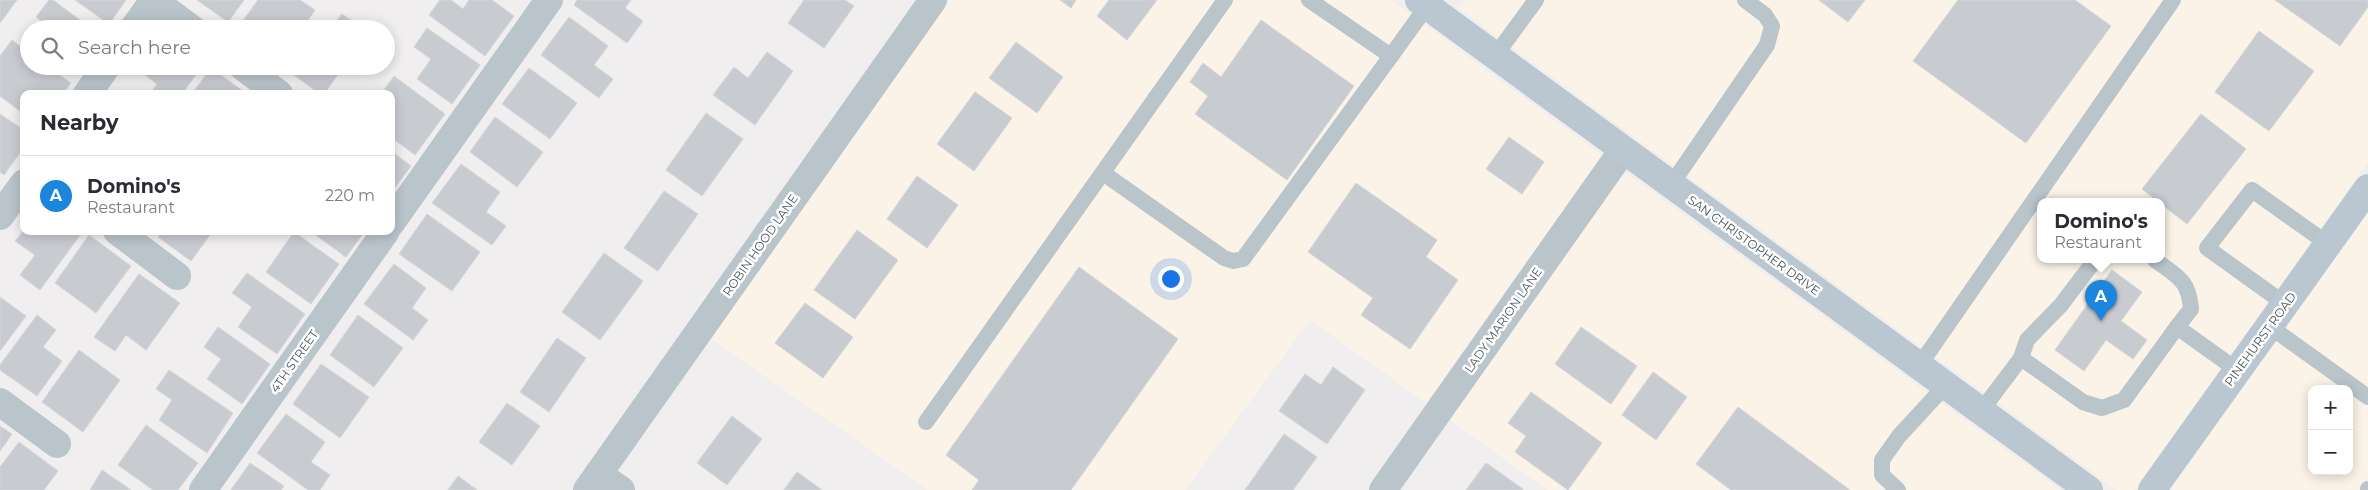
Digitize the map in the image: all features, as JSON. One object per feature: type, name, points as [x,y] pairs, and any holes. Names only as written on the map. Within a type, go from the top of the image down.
[{"type":"street","points":[[140,20],[154,0],[180,20]]},
{"type":"street","name":"ROBIN HOOD LANE","points":[[593,482],[933,0]]},
{"type":"street","points":[[395,217],[541,3]]},
{"type":"street","name":"SAN CHRISTOPHER DRIVE","points":[[1423,3],[2089,490]]},
{"type":"street","points":[[90,90],[100,75]]},
{"type":"street","points":[[254,75],[274,90]]},
{"type":"street","name":"LADY MARION LANE","points":[[1383,490],[1623,150]]},
{"type":"street","points":[[0,216],[20,188]]},
{"type":"street","name":"PINEHURST ROAD","points":[[2152,490],[2368,188]]},
{"type":"street","points":[[122,235],[178,276]]},
{"type":"street","name":"4TH STREET","points":[[203,490],[383,235]]},
{"type":"street","points":[[0,402],[57,444]]},
{"type":"street","points":[[593,482],[621,490]]},
{"type":"lane","points":[[926,422],[1225,0]]},
{"type":"lane","points":[[1309,0],[1391,56]]},
{"type":"lane","points":[[1495,56],[1536,0]]},
{"type":"lane","points":[[1671,184],[1767,45],[1772,26],[1765,15],[1745,0]]},
{"type":"lane","points":[[1919,366],[2173,0]]},
{"type":"lane","points":[[1103,173],[1224,258],[1233,261],[1243,259],[1391,56],[1423,3]]},
{"type":"lane","points":[[2285,304],[2208,248],[2252,190],[2328,244]]},
{"type":"lane","points":[[1981,411],[2021,358],[2027,340],[2061,305],[2092,263]]},
{"type":"lane","points":[[2021,358],[2082,402],[2102,408],[2124,400],[2191,309],[2190,291],[2179,277],[2159,263]]},
{"type":"lane","points":[[2269,326],[2368,397]]},
{"type":"lane","points":[[2177,327],[2237,370]]},
{"type":"lane","points":[[1898,490],[1882,475],[1882,460],[1899,436],[1946,385]]},
{"type":"shaded area","points":[[950,0],[1391,0],[1602,155],[1426,403],[1310,320],[1185,490],[928,490],[711,339]]},
{"type":"shaded area","points":[[1464,0],[2368,0],[2368,162],[2134,490],[2117,490],[1458,8]]},
{"type":"shaded area","points":[[1625,172],[2061,490],[1547,490],[1450,420]]},
{"type":"shaded area","points":[[2368,213],[2368,490],[2170,490]]},
{"type":"building","points":[[0,0],[17,0],[0,23]]},
{"type":"building","points":[[49,0],[53,0],[80,20],[40,20],[36,17]]},
{"type":"building","points":[[75,0],[126,0],[112,20],[103,20]]},
{"type":"building","points":[[197,0],[244,0],[229,20],[225,20]]},
{"type":"building","points":[[258,0],[300,0],[315,10],[308,20],[244,20]]},
{"type":"building","points":[[440,0],[451,0],[463,9],[469,0],[492,0],[514,16],[485,56],[429,15]]},
{"type":"building","points":[[577,0],[631,0],[625,8],[643,21],[627,43],[574,5]]},
{"type":"building","points":[[804,0],[845,0],[854,6],[824,48],[788,23]]},
{"type":"building","points":[[1060,0],[1076,0],[1071,8]]},
{"type":"building","points":[[1109,0],[1157,0],[1127,40],[1097,16]]},
{"type":"building","points":[[1819,0],[1865,0],[1848,22]]},
{"type":"building","points":[[1958,0],[2075,0],[2111,26],[2026,143],[1913,61]]},
{"type":"building","points":[[2275,0],[2368,0],[2368,7],[2340,46]]},
{"type":"building","points":[[342,14],[350,20],[337,20]]},
{"type":"building","points":[[569,17],[608,46],[594,65],[613,79],[599,98],[541,55]]},
{"type":"building","points":[[1261,20],[1354,86],[1287,180],[1195,114],[1208,96],[1190,82],[1203,63],[1221,77]]},
{"type":"building","points":[[427,28],[480,65],[452,104],[417,79],[431,59],[414,47]]},
{"type":"building","points":[[2259,31],[2314,71],[2269,131],[2215,92]]},
{"type":"building","points":[[12,40],[20,46],[20,75],[60,75],[71,83],[66,90],[20,90],[20,111],[0,96],[0,56]]},
{"type":"building","points":[[1016,42],[1063,77],[1037,113],[989,78]]},
{"type":"building","points":[[767,52],[793,71],[755,125],[713,95],[734,67],[748,78]]},
{"type":"building","points":[[529,68],[577,103],[550,139],[502,104]]},
{"type":"building","points":[[145,75],[196,75],[185,90],[153,90],[157,84]]},
{"type":"building","points":[[206,75],[221,75],[241,90],[195,90]]},
{"type":"building","points":[[294,75],[338,75],[327,90],[315,90]]},
{"type":"building","points":[[394,76],[445,114],[415,155],[395,140],[395,90],[384,90]]},
{"type":"building","points":[[975,92],[1012,118],[974,171],[937,144]]},
{"type":"building","points":[[706,113],[743,139],[702,196],[666,170]]},
{"type":"building","points":[[0,114],[20,127],[20,153],[4,175],[0,172]]},
{"type":"building","points":[[2201,114],[2246,149],[2187,224],[2165,207],[2165,198],[2154,198],[2142,189]]},
{"type":"building","points":[[495,117],[543,152],[517,187],[470,152]]},
{"type":"building","points":[[1509,137],[1544,162],[1522,194],[1486,169]]},
{"type":"building","points":[[395,154],[411,166],[395,188]]},
{"type":"building","points":[[461,164],[500,192],[486,212],[506,226],[492,245],[432,203]]},
{"type":"building","points":[[917,176],[958,205],[927,248],[887,219]]},
{"type":"building","points":[[1356,183],[1437,240],[1426,257],[1458,280],[1410,349],[1361,315],[1373,298],[1308,252]]},
{"type":"building","points":[[664,191],[698,214],[658,271],[624,248]]},
{"type":"building","points":[[427,214],[480,252],[452,291],[399,254]]},
{"type":"building","points":[[857,230],[898,260],[855,319],[814,290]]},
{"type":"building","points":[[20,235],[80,235],[40,290],[20,275],[35,255],[15,241]]},
{"type":"building","points":[[89,235],[131,266],[96,313],[55,283]]},
{"type":"building","points":[[160,235],[210,235],[191,261],[158,237]]},
{"type":"building","points":[[292,235],[298,235],[339,264],[311,304],[266,272]]},
{"type":"building","points":[[316,235],[362,235],[346,257]]},
{"type":"building","points":[[604,253],[643,281],[600,340],[562,312]]},
{"type":"building","points":[[394,264],[426,288],[412,308],[428,320],[413,340],[364,304]]},
{"type":"building","points":[[1079,267],[1178,339],[1071,490],[972,490],[979,480],[946,455]]},
{"type":"building","points":[[2112,270],[2142,292],[2121,321],[2147,340],[2133,359],[2106,340],[2084,371],[2055,350]]},
{"type":"building","points":[[247,273],[305,314],[277,354],[238,327],[252,307],[232,293]]},
{"type":"building","points":[[139,274],[180,303],[146,350],[126,335],[115,351],[94,337]]},
{"type":"building","points":[[0,297],[26,316],[0,351]]},
{"type":"building","points":[[805,303],[853,337],[823,378],[775,343]]},
{"type":"building","points":[[37,315],[56,330],[43,347],[62,361],[37,396],[0,370],[0,365]]},
{"type":"building","points":[[358,315],[403,348],[374,387],[330,355]]},
{"type":"building","points":[[218,327],[270,364],[242,404],[207,379],[221,359],[204,347]]},
{"type":"building","points":[[1581,327],[1637,366],[1611,404],[1555,364]]},
{"type":"building","points":[[557,338],[586,358],[549,412],[520,392]]},
{"type":"building","points":[[79,350],[120,380],[83,432],[42,402]]},
{"type":"building","points":[[321,364],[369,397],[340,438],[293,404]]},
{"type":"building","points":[[1333,367],[1365,390],[1327,444],[1279,411],[1305,374],[1321,385]]},
{"type":"building","points":[[169,370],[233,413],[207,453],[159,420],[172,400],[156,389]]},
{"type":"building","points":[[1653,372],[1687,397],[1656,440],[1622,415]]},
{"type":"building","points":[[1531,392],[1602,443],[1568,490],[1515,452],[1526,436],[1508,423]]},
{"type":"building","points":[[507,403],[540,426],[512,465],[479,442]]},
{"type":"building","points":[[1738,407],[1850,490],[1731,490],[1696,464]]},
{"type":"building","points":[[286,414],[325,442],[311,462],[330,475],[320,490],[308,490],[257,453]]},
{"type":"building","points":[[732,416],[762,439],[727,485],[697,463]]},
{"type":"building","points":[[146,425],[198,463],[178,490],[153,490],[118,465]]},
{"type":"building","points":[[0,426],[12,434],[0,451]]},
{"type":"building","points":[[1284,434],[1317,457],[1293,490],[1245,490]]},
{"type":"building","points":[[19,442],[58,471],[44,490],[0,490],[0,467]]},
{"type":"building","points":[[250,463],[284,486],[281,490],[231,490]]},
{"type":"building","points":[[1486,463],[1523,489],[1466,490]]},
{"type":"building","points":[[102,470],[131,490],[90,490]]},
{"type":"building","points":[[797,472],[822,490],[784,490]]},
{"type":"building","points":[[458,476],[477,490],[448,490]]},
{"type":"place","name":"Domino's","points":[[2101,321]]}]
